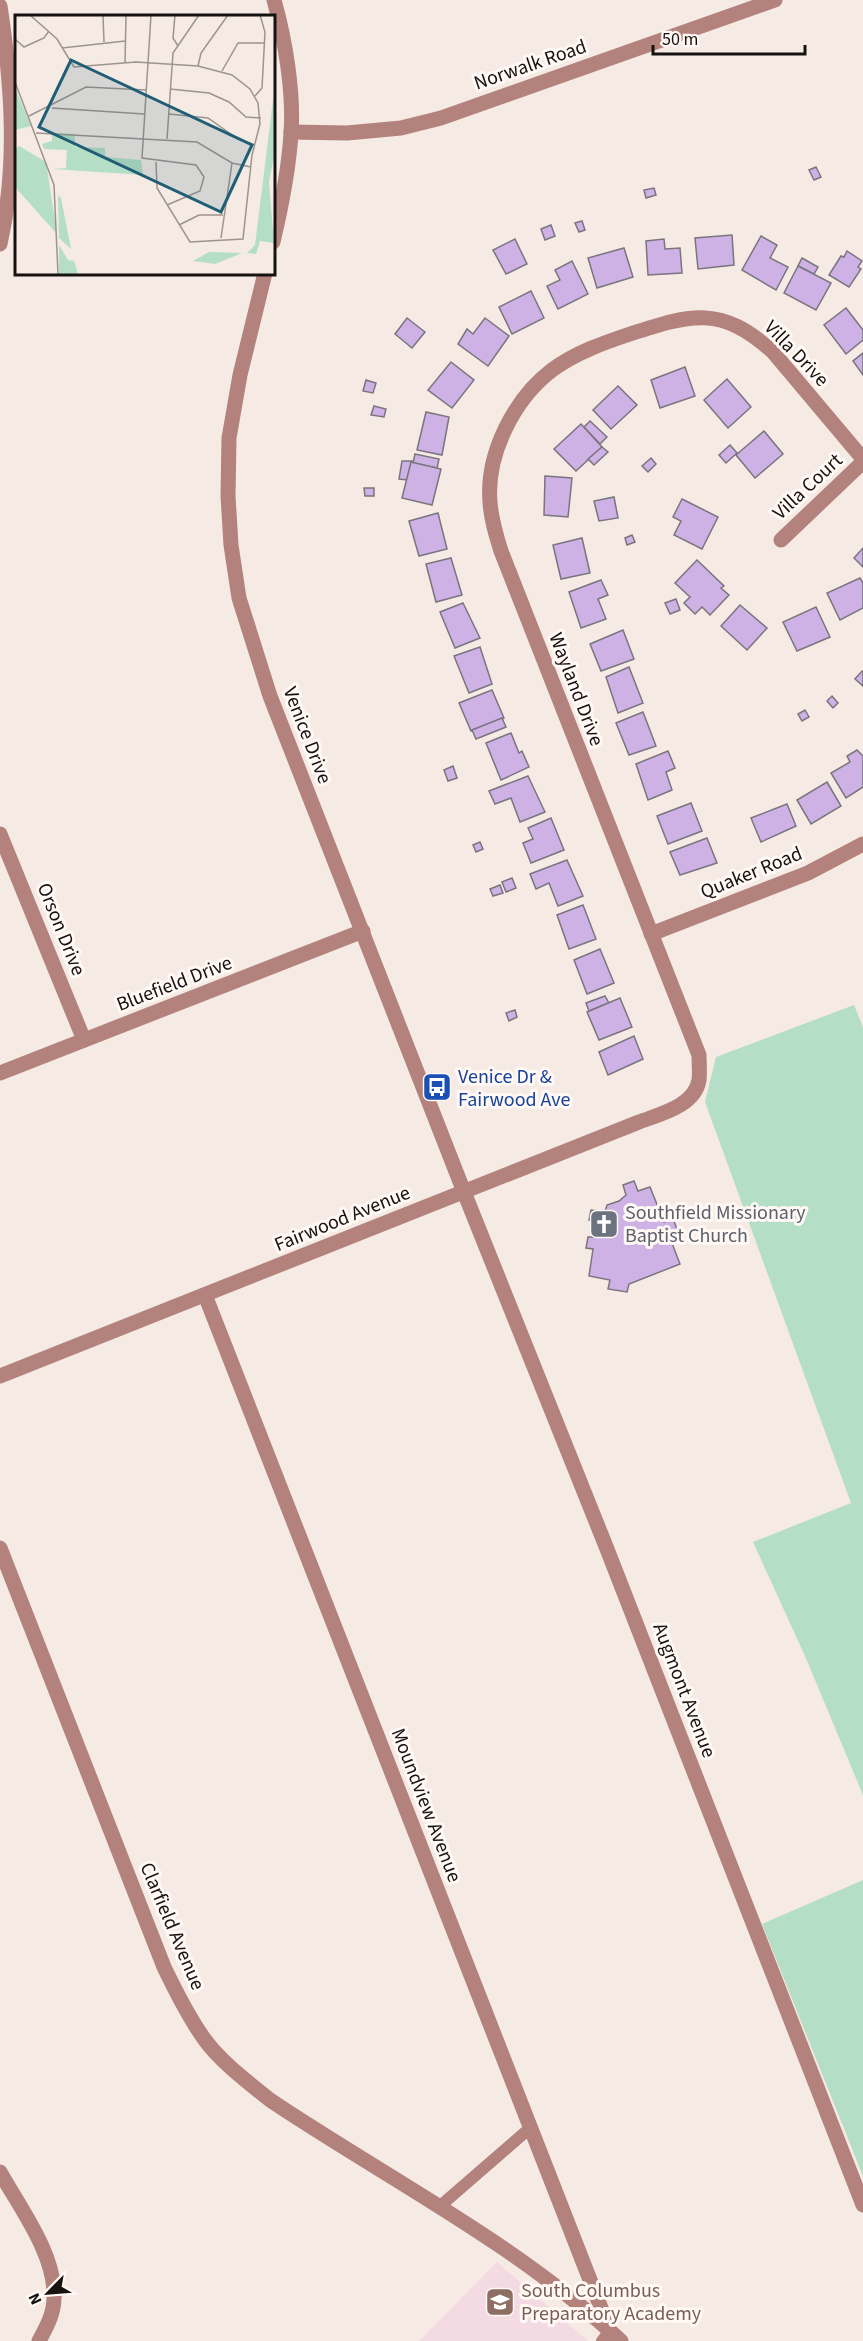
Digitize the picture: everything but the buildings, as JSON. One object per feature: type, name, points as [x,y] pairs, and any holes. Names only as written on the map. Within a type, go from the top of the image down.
[{"type":"street","points":[[274,0],[281,22],[289,85],[291,132],[274,236]]},
{"type":"street","name":"Norwalk Road","points":[[291,132],[347,133],[401,128],[441,118],[775,0]]},
{"type":"street","points":[[0,6],[7,51],[12,115],[10,178],[0,244]]},
{"type":"street","name":"Venice Drive","points":[[265,274],[240,375],[229,438],[228,496],[231,545],[240,598],[270,696],[464,1192]]},
{"type":"street","name":"Villa Drive","points":[[609,341],[683,318],[703,316],[742,327],[773,352],[863,460]]},
{"type":"street","name":"Wayland Drive","points":[[609,341],[578,354],[551,370],[520,403],[509,422],[494,465],[490,502],[501,551],[699,1055],[699,1080],[695,1091]]},
{"type":"street","name":"Villa Court","points":[[780,540],[863,460]]},
{"type":"street","name":"Orson Drive","points":[[0,834],[84,1040]]},
{"type":"street","name":"Quaker Road","points":[[651,934],[808,873],[863,844]]},
{"type":"street","name":"Bluefield Drive","points":[[0,1073],[363,932]]},
{"type":"street","name":"Fairwood Avenue","points":[[0,1376],[665,1112],[687,1101],[695,1091]]},
{"type":"street","name":"Augmont Avenue","points":[[464,1192],[612,1560],[863,2205]]},
{"type":"street","name":"Moundview Avenue","points":[[205,1295],[611,2338]]},
{"type":"street","name":"Clarfield Avenue","points":[[0,1548],[164,1967],[177,1995],[206,2042],[244,2079],[270,2100],[498,2243],[563,2292],[611,2338]]},
{"type":"street","points":[[0,2172],[42,2248],[52,2272],[54,2299],[49,2322],[39,2341]]},
{"type":"lane","points":[[439,2207],[530,2128]]},
{"type":"shaded area","name":"South Columbus Preparatory Academy","points":[[497,2262],[588,2341],[419,2341]]},
{"type":"green space","points":[[854,1005],[863,1027],[863,1795],[805,1656],[753,1542],[851,1503],[705,1102],[716,1057]]},
{"type":"green space","points":[[863,1880],[863,2176],[762,1924]]},
{"type":"place","name":"Venice Dr & Fairwood Ave","points":[[437,1087]]},
{"type":"place","name":"Southfield Missionary Baptist Church","points":[[604,1224]]},
{"type":"place","name":"South Columbus Preparatory Academy","points":[[500,2302]]}]
